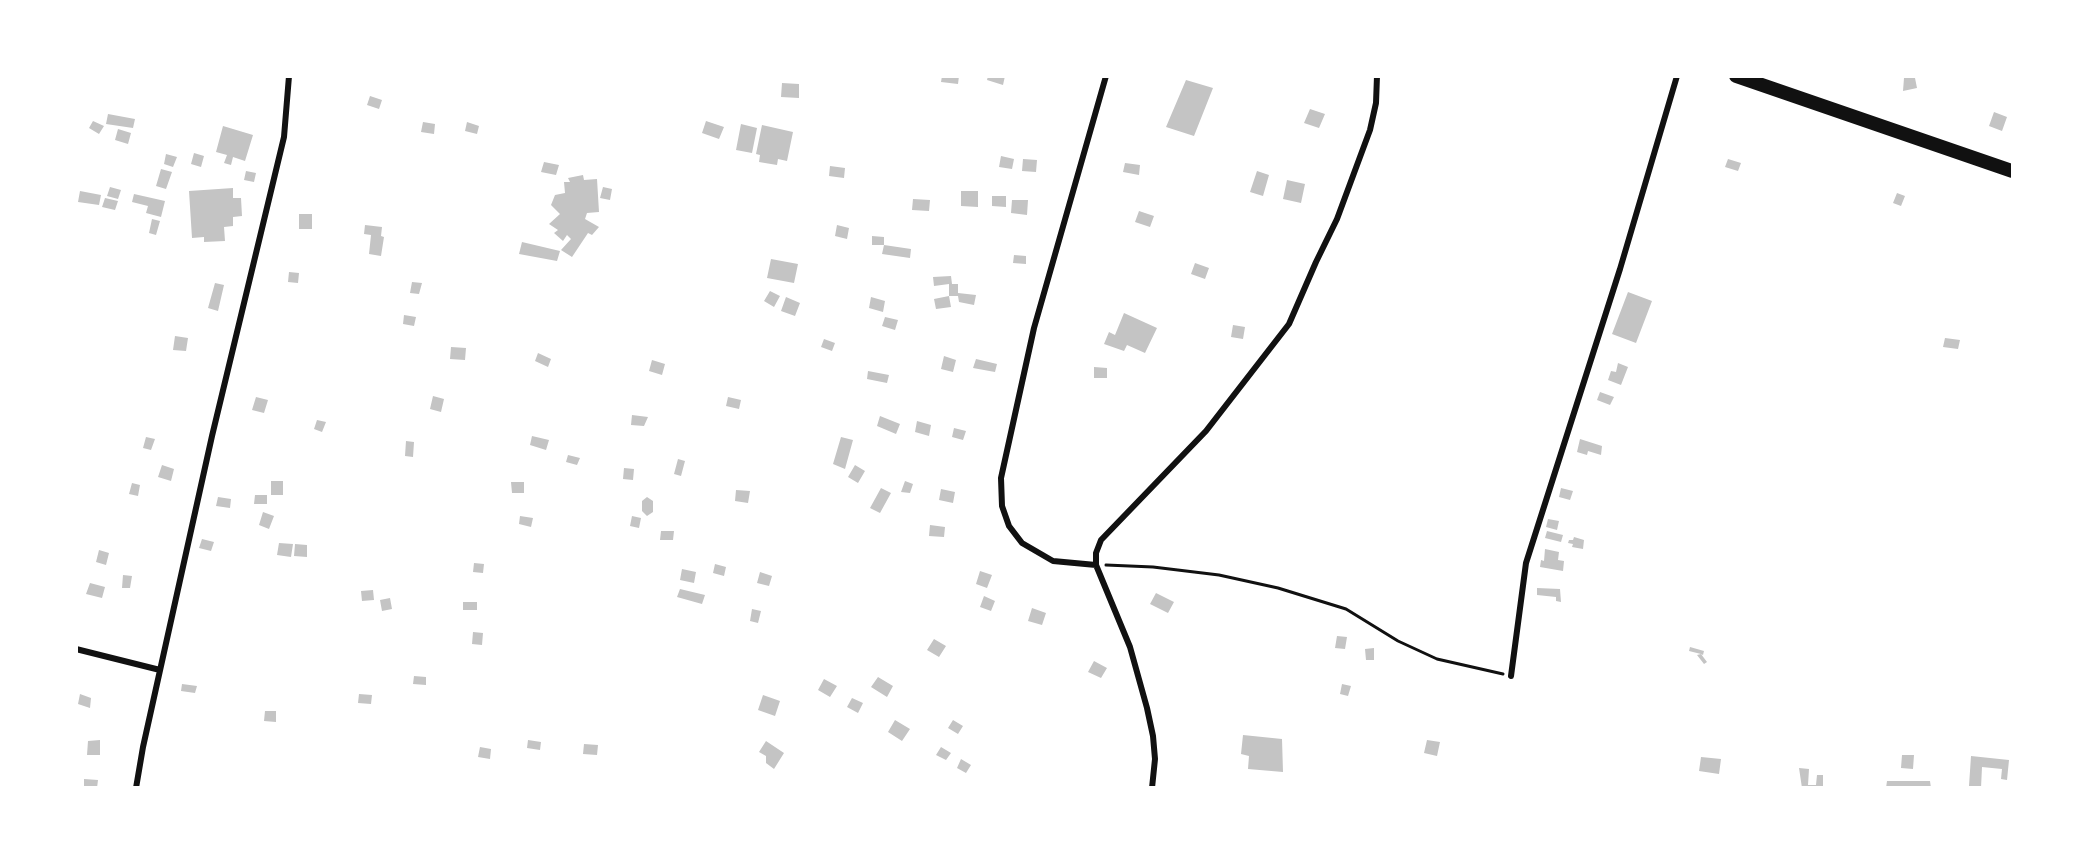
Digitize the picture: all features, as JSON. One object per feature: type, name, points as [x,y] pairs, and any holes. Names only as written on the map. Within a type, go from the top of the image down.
[{"type":"highway","points":[[1736,76],[2013,171]]},
{"type":"street","points":[[136,788],[143,747],[212,436],[284,137],[289,76]]},
{"type":"street","points":[[1096,565],[1053,561],[1022,543],[1009,526],[1002,506],[1001,478],[1034,328],[1106,76]]},
{"type":"street","points":[[1152,788],[1155,759],[1154,736],[1130,647],[1096,565],[1096,553],[1101,540],[1206,431],[1289,324],[1337,219],[1370,130],[1376,103],[1377,76]]},
{"type":"street","points":[[1512,676],[1526,562],[1620,269],[1677,76]]},
{"type":"street","points":[[76,649],[160,670]]},
{"type":"path","points":[[1096,565],[1153,567],[1219,575],[1278,588],[1346,609],[1398,641],[1437,658],[1512,676]]},
{"type":"building","points":[[942,76],[959,76],[958,84],[941,82]]},
{"type":"building","points":[[988,76],[1005,76],[1003,85],[987,80]]},
{"type":"building","points":[[1904,78],[1915,78],[1917,88],[1903,91]]},
{"type":"building","points":[[1186,80],[1213,88],[1194,136],[1166,127]]},
{"type":"building","points":[[782,83],[799,84],[799,98],[781,97]]},
{"type":"building","points":[[370,96],[382,100],[379,109],[367,105]]},
{"type":"building","points":[[1310,109],[1325,114],[1319,128],[1304,123]]},
{"type":"building","points":[[1994,112],[2007,117],[2002,131],[1989,126]]},
{"type":"building","points":[[108,114],[135,119],[133,128],[106,124]]},
{"type":"building","points":[[93,121],[104,126],[99,134],[89,128]]},
{"type":"building","points":[[706,121],[724,127],[719,139],[702,133]]},
{"type":"building","points":[[423,122],[435,124],[434,134],[421,132]]},
{"type":"building","points":[[467,122],[479,126],[477,134],[465,131]]},
{"type":"building","points":[[741,124],[757,128],[752,153],[736,150]]},
{"type":"building","points":[[762,125],[793,132],[787,161],[778,159],[777,165],[759,162],[760,155],[756,154]]},
{"type":"building","points":[[223,126],[253,135],[245,161],[233,157],[231,165],[224,163],[227,155],[216,152]]},
{"type":"building","points":[[118,129],[131,133],[128,144],[115,140]]},
{"type":"building","points":[[194,153],[204,156],[201,167],[191,164]]},
{"type":"building","points":[[166,154],[177,157],[173,167],[164,164]]},
{"type":"building","points":[[1001,156],[1014,159],[1012,169],[999,167]]},
{"type":"building","points":[[1023,159],[1037,160],[1036,172],[1022,171]]},
{"type":"building","points":[[1728,159],[1741,163],[1738,171],[1725,167]]},
{"type":"building","points":[[544,162],[559,165],[556,175],[541,172]]},
{"type":"building","points":[[1125,163],[1140,165],[1139,175],[1123,172]]},
{"type":"building","points":[[830,166],[845,168],[844,178],[829,176]]},
{"type":"building","points":[[161,169],[172,172],[166,189],[156,186]]},
{"type":"building","points":[[246,171],[256,173],[254,182],[244,180]]},
{"type":"building","points":[[1257,171],[1269,175],[1263,196],[1250,192]]},
{"type":"building","points":[[583,175],[584,180],[597,179],[599,212],[587,213],[585,219],[599,227],[592,235],[588,233],[572,257],[561,250],[571,239],[567,235],[563,241],[554,233],[558,230],[549,224],[560,214],[551,205],[555,195],[565,193],[564,182],[570,182],[568,178]]},
{"type":"building","points":[[1287,180],[1305,184],[1301,203],[1283,199]]},
{"type":"building","points":[[110,187],[121,190],[118,199],[107,196]]},
{"type":"building","points":[[603,187],[612,189],[610,200],[600,198]]},
{"type":"building","points":[[233,188],[233,198],[241,198],[242,216],[233,217],[233,226],[224,227],[225,241],[204,242],[204,237],[192,238],[189,191]]},
{"type":"building","points":[[80,191],[101,195],[99,205],[78,202]]},
{"type":"building","points":[[961,191],[978,191],[978,207],[961,206]]},
{"type":"building","points":[[1897,193],[1905,196],[1901,206],[1893,203]]},
{"type":"building","points":[[134,194],[165,201],[161,217],[146,213],[148,206],[132,202]]},
{"type":"building","points":[[992,196],[1006,196],[1006,207],[992,206]]},
{"type":"building","points":[[105,198],[118,201],[115,210],[102,207]]},
{"type":"building","points":[[913,199],[930,200],[929,211],[912,210]]},
{"type":"building","points":[[1012,200],[1028,200],[1027,215],[1011,213]]},
{"type":"building","points":[[1139,211],[1154,216],[1150,227],[1135,222]]},
{"type":"building","points":[[299,214],[312,214],[312,229],[299,229]]},
{"type":"building","points":[[152,219],[160,221],[156,235],[149,233]]},
{"type":"building","points":[[365,225],[382,227],[381,236],[384,237],[381,256],[369,254],[371,235],[364,234]]},
{"type":"building","points":[[837,225],[849,228],[847,239],[835,236]]},
{"type":"building","points":[[872,236],[884,237],[884,245],[872,245]]},
{"type":"building","points":[[522,242],[560,251],[557,261],[519,254]]},
{"type":"building","points":[[884,245],[911,249],[910,258],[882,254]]},
{"type":"building","points":[[1014,255],[1026,256],[1026,264],[1013,263]]},
{"type":"building","points":[[771,259],[798,264],[794,283],[767,278]]},
{"type":"building","points":[[1195,263],[1209,268],[1205,279],[1191,274]]},
{"type":"building","points":[[289,272],[299,273],[298,283],[288,282]]},
{"type":"building","points":[[951,276],[952,284],[958,284],[958,293],[976,295],[974,305],[959,302],[958,296],[949,296],[949,284],[934,286],[933,277]]},
{"type":"building","points":[[412,282],[422,283],[419,294],[410,293]]},
{"type":"building","points":[[215,283],[224,285],[218,311],[208,308]]},
{"type":"building","points":[[770,291],[780,296],[774,307],[764,301]]},
{"type":"building","points":[[1628,292],[1652,301],[1636,343],[1612,334]]},
{"type":"building","points":[[949,296],[951,307],[936,309],[934,299]]},
{"type":"building","points":[[786,297],[800,303],[795,316],[781,311]]},
{"type":"building","points":[[871,297],[885,301],[883,312],[869,308]]},
{"type":"building","points":[[1124,313],[1157,328],[1145,353],[1127,345],[1124,351],[1104,344],[1109,332],[1115,335]]},
{"type":"building","points":[[404,315],[416,317],[414,326],[403,324]]},
{"type":"building","points":[[885,317],[898,320],[895,330],[882,326]]},
{"type":"building","points":[[1233,325],[1245,327],[1243,339],[1231,337]]},
{"type":"building","points":[[175,336],[188,338],[186,351],[173,350]]},
{"type":"building","points":[[1945,338],[1960,340],[1958,349],[1943,347]]},
{"type":"building","points":[[824,339],[835,343],[832,351],[821,347]]},
{"type":"building","points":[[451,347],[466,348],[465,360],[450,359]]},
{"type":"building","points":[[538,353],[551,359],[548,367],[535,361]]},
{"type":"building","points":[[944,356],[956,360],[953,372],[941,369]]},
{"type":"building","points":[[976,359],[997,364],[995,372],[973,368]]},
{"type":"building","points":[[652,360],[665,364],[662,375],[649,371]]},
{"type":"building","points":[[1618,363],[1628,367],[1621,385],[1608,380],[1611,371],[1616,372]]},
{"type":"building","points":[[1094,367],[1107,368],[1107,378],[1094,378]]},
{"type":"building","points":[[868,371],[889,375],[887,383],[867,379]]},
{"type":"building","points":[[1600,392],[1614,397],[1610,405],[1597,400]]},
{"type":"building","points":[[433,396],[444,399],[441,412],[430,409]]},
{"type":"building","points":[[256,397],[268,400],[264,413],[252,410]]},
{"type":"building","points":[[728,397],[741,400],[739,409],[726,406]]},
{"type":"building","points":[[632,415],[648,417],[644,426],[631,425]]},
{"type":"building","points":[[880,416],[900,424],[896,434],[877,426]]},
{"type":"building","points":[[317,420],[326,422],[322,432],[314,429]]},
{"type":"building","points":[[917,421],[931,425],[929,436],[915,432]]},
{"type":"building","points":[[954,428],[966,431],[963,440],[952,437]]},
{"type":"building","points":[[532,436],[549,440],[546,450],[530,445]]},
{"type":"building","points":[[146,437],[155,439],[151,450],[143,448]]},
{"type":"building","points":[[841,437],[853,440],[845,469],[833,464]]},
{"type":"building","points":[[1580,439],[1602,446],[1601,455],[1588,451],[1587,455],[1577,452]]},
{"type":"building","points":[[406,441],[414,442],[413,457],[405,456]]},
{"type":"building","points":[[568,455],[580,458],[577,465],[566,462]]},
{"type":"building","points":[[678,459],[685,461],[681,476],[674,474]]},
{"type":"building","points":[[162,465],[174,469],[171,481],[158,477]]},
{"type":"building","points":[[855,465],[865,471],[858,483],[848,477]]},
{"type":"building","points":[[624,468],[634,469],[633,480],[623,479]]},
{"type":"building","points":[[271,481],[283,481],[283,495],[271,495]]},
{"type":"building","points":[[905,481],[913,484],[910,493],[901,492]]},
{"type":"building","points":[[511,482],[524,482],[524,493],[512,493]]},
{"type":"building","points":[[132,483],[140,485],[138,496],[129,494]]},
{"type":"building","points":[[881,488],[891,493],[880,513],[870,508]]},
{"type":"building","points":[[1561,488],[1573,491],[1570,500],[1559,497]]},
{"type":"building","points":[[941,489],[955,492],[953,503],[939,500]]},
{"type":"building","points":[[736,490],[750,491],[748,503],[735,501]]},
{"type":"building","points":[[255,495],[267,495],[267,504],[254,504]]},
{"type":"building","points":[[218,497],[231,499],[230,508],[216,506]]},
{"type":"building","points":[[647,497],[653,501],[653,512],[647,516],[642,511],[642,501]]},
{"type":"building","points":[[263,512],[274,516],[269,529],[259,525]]},
{"type":"building","points":[[520,516],[533,518],[531,527],[519,524]]},
{"type":"building","points":[[632,516],[641,518],[639,528],[630,526]]},
{"type":"building","points":[[1548,519],[1559,521],[1557,530],[1546,527]]},
{"type":"building","points":[[930,525],[945,527],[944,537],[929,536]]},
{"type":"building","points":[[661,531],[674,531],[673,540],[660,540]]},
{"type":"building","points":[[1547,531],[1563,535],[1561,542],[1545,538]]},
{"type":"building","points":[[1574,537],[1584,540],[1583,549],[1572,547],[1573,544],[1568,543]]},
{"type":"building","points":[[202,539],[214,542],[211,551],[199,548]]},
{"type":"building","points":[[279,543],[293,544],[291,557],[277,555]]},
{"type":"building","points":[[295,544],[307,545],[307,557],[294,556]]},
{"type":"building","points":[[1545,549],[1559,552],[1558,560],[1564,561],[1563,571],[1540,567],[1541,560],[1544,561]]},
{"type":"building","points":[[99,550],[109,553],[106,565],[96,562]]},
{"type":"building","points":[[474,563],[484,564],[483,573],[473,572]]},
{"type":"building","points":[[715,564],[726,567],[724,576],[713,573]]},
{"type":"building","points":[[682,569],[696,572],[694,583],[680,580]]},
{"type":"building","points":[[980,571],[992,575],[987,588],[976,584]]},
{"type":"building","points":[[760,572],[772,576],[769,586],[757,583]]},
{"type":"building","points":[[123,575],[132,576],[130,588],[122,588]]},
{"type":"building","points":[[90,583],[105,587],[102,598],[86,594]]},
{"type":"building","points":[[1537,588],[1560,589],[1561,602],[1556,601],[1556,597],[1537,595]]},
{"type":"building","points":[[680,589],[705,595],[702,604],[677,597]]},
{"type":"building","points":[[373,590],[374,600],[362,601],[361,591]]},
{"type":"building","points":[[1156,593],[1174,602],[1168,613],[1150,604]]},
{"type":"building","points":[[984,596],[995,601],[991,611],[980,607]]},
{"type":"building","points":[[390,598],[392,609],[382,611],[380,600]]},
{"type":"building","points":[[463,602],[477,602],[477,610],[463,610]]},
{"type":"building","points":[[1032,608],[1046,613],[1042,625],[1028,621]]},
{"type":"building","points":[[752,609],[761,611],[758,623],[750,621]]},
{"type":"building","points":[[473,632],[483,633],[482,645],[472,644]]},
{"type":"building","points":[[1337,636],[1347,637],[1345,649],[1335,648]]},
{"type":"building","points":[[934,639],[946,646],[939,657],[927,650]]},
{"type":"building","points":[[1690,647],[1704,651],[1703,655],[1689,651]]},
{"type":"building","points":[[1374,648],[1374,660],[1366,660],[1365,649]]},
{"type":"building","points":[[1701,654],[1707,662],[1704,664],[1697,655]]},
{"type":"building","points":[[1094,661],[1107,668],[1101,678],[1088,672]]},
{"type":"building","points":[[414,676],[426,677],[426,685],[413,684]]},
{"type":"building","points":[[878,677],[893,686],[887,697],[871,687]]},
{"type":"building","points":[[824,679],[837,686],[830,697],[818,690]]},
{"type":"building","points":[[182,684],[197,686],[195,693],[181,691]]},
{"type":"building","points":[[1342,684],[1351,686],[1348,696],[1340,694]]},
{"type":"building","points":[[80,694],[91,698],[90,708],[78,704]]},
{"type":"building","points":[[359,694],[372,695],[371,704],[358,703]]},
{"type":"building","points":[[763,695],[780,701],[775,716],[758,710]]},
{"type":"building","points":[[852,698],[863,703],[858,713],[847,707]]},
{"type":"building","points":[[265,711],[276,711],[276,722],[264,721]]},
{"type":"building","points":[[895,720],[910,729],[902,741],[888,732]]},
{"type":"building","points":[[953,720],[963,726],[958,734],[948,728]]},
{"type":"building","points":[[1243,735],[1282,739],[1283,772],[1248,769],[1249,756],[1241,754]]},
{"type":"building","points":[[100,740],[100,755],[87,755],[88,741]]},
{"type":"building","points":[[528,740],[541,742],[540,750],[527,748]]},
{"type":"building","points":[[1427,740],[1440,742],[1437,756],[1424,753]]},
{"type":"building","points":[[766,741],[784,753],[774,769],[766,763],[766,756],[759,752]]},
{"type":"building","points":[[584,744],[598,745],[597,755],[583,754]]},
{"type":"building","points":[[480,747],[491,749],[490,759],[478,757]]},
{"type":"building","points":[[941,747],[951,753],[946,760],[936,755]]},
{"type":"building","points":[[1902,755],[1914,755],[1913,769],[1901,768]]},
{"type":"building","points":[[1971,756],[2009,760],[2007,780],[2001,779],[2002,769],[1982,767],[1981,788],[1969,786]]},
{"type":"building","points":[[1701,757],[1721,759],[1719,774],[1699,771]]},
{"type":"building","points":[[961,759],[971,765],[966,773],[957,768]]},
{"type":"building","points":[[1799,768],[1809,769],[1808,785],[1816,785],[1817,775],[1823,775],[1823,788],[1802,788]]},
{"type":"building","points":[[84,779],[98,780],[97,788],[84,788]]},
{"type":"building","points":[[1887,781],[1930,781],[1931,788],[1886,788]]}]
